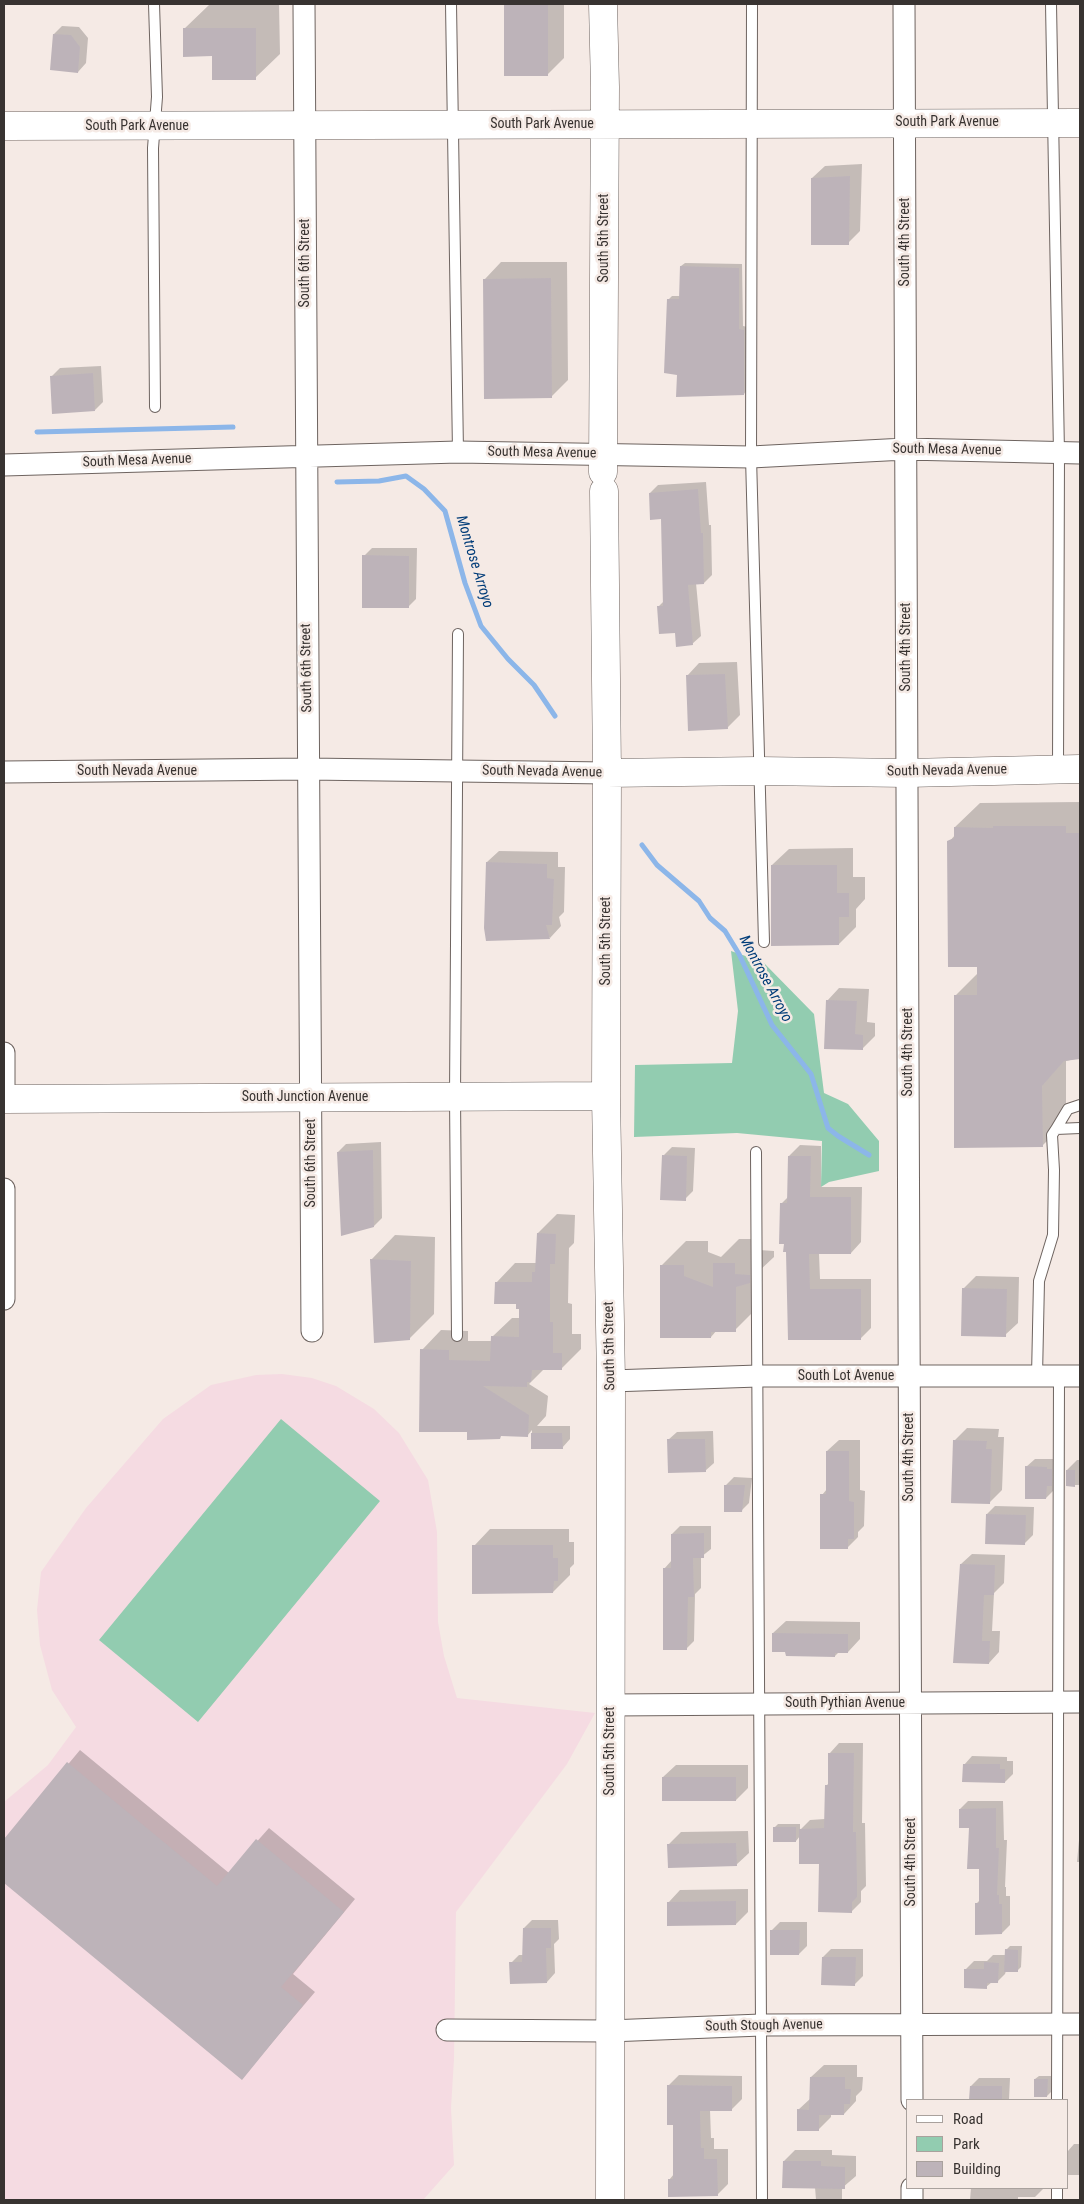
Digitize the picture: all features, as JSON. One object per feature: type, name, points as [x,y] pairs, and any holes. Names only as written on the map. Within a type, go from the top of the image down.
[{"type":"street","name":"South 6th Street","points":[[304,4],[305,456],[312,1331]]},
{"type":"street","name":"South 5th Street","points":[[603,4],[603,472],[607,773],[606,1096],[611,1381],[610,2200]]},
{"type":"street","name":"South 4th Street","points":[[904,4],[912,2099]]},
{"type":"street","name":"South Park Avenue","points":[[4,126],[1080,122]]},
{"type":"street","name":"South Mesa Avenue","points":[[4,465],[458,452],[603,472],[751,457],[905,449],[1080,453]]},
{"type":"street","name":"South Nevada Avenue","points":[[4,772],[308,769],[457,772],[758,771],[907,773],[1069,769]]},
{"type":"street","points":[[4,1053],[4,1085]]},
{"type":"street","name":"South Junction Avenue","points":[[4,1099],[606,1096]]},
{"type":"street","points":[[4,1189],[4,1299]]},
{"type":"street","name":"South Lot Avenue","points":[[611,1381],[758,1376],[1070,1376]]},
{"type":"street","name":"South Pythian Avenue","points":[[610,1705],[1080,1702]]},
{"type":"street","name":"South Stough Avenue","points":[[447,2030],[609,2031],[761,2025],[1080,2024]]},
{"type":"lane","points":[[154,4],[156,126],[153,148],[155,408]]},
{"type":"lane","points":[[451,4],[458,452]]},
{"type":"lane","points":[[752,4],[751,457],[764,942]]},
{"type":"lane","points":[[1052,4],[1059,453],[1069,769]]},
{"type":"lane","points":[[457,1336],[455,1096],[458,634]]},
{"type":"lane","points":[[1037,1376],[1039,1281],[1053,1235],[1054,1182],[1052,1135],[1068,1110],[1080,1106]]},
{"type":"lane","points":[[1056,1129],[1080,1128]]},
{"type":"lane","points":[[756,1152],[762,2200]]},
{"type":"lane","points":[[1057,2099],[1058,1702],[1070,1376]]},
{"type":"shaded area","points":[[282,1374],[312,1378],[336,1386],[374,1409],[399,1433],[428,1480],[437,1532],[438,1622],[444,1656],[457,1698],[595,1713],[567,1764],[456,1912],[454,2059],[451,2108],[454,2165],[423,2200],[4,2200],[4,1802],[48,1765],[76,1727],[52,1690],[40,1645],[37,1610],[41,1572],[86,1508],[163,1419],[211,1385],[256,1375]]},
{"type":"green space","points":[[731,951],[763,962],[814,1014],[824,1093],[848,1104],[879,1141],[879,1171],[829,1182],[821,1187],[822,1141],[737,1133],[634,1137],[635,1065],[732,1063],[738,1011]]},
{"type":"green space","points":[[281,1419],[380,1501],[198,1722],[99,1640]]},
{"type":"building","points":[[504,4],[548,4],[548,76],[504,76]]},
{"type":"building","points":[[183,28],[256,28],[256,80],[212,80],[212,56],[183,57]]},
{"type":"building","points":[[53,34],[71,35],[80,47],[78,73],[50,70]]},
{"type":"building","points":[[850,176],[849,245],[811,245],[811,178]]},
{"type":"building","points":[[680,266],[739,268],[739,329],[744,330],[744,395],[676,397],[677,375],[664,373],[667,299],[679,299]]},
{"type":"building","points":[[551,278],[552,398],[484,399],[483,279]]},
{"type":"building","points":[[93,373],[95,411],[52,414],[50,376]]},
{"type":"building","points":[[698,489],[701,533],[703,533],[704,584],[688,585],[693,645],[676,647],[675,633],[659,634],[657,606],[663,606],[661,519],[650,520],[649,493]]},
{"type":"building","points":[[362,555],[409,556],[409,608],[362,608]]},
{"type":"building","points":[[725,674],[728,729],[688,731],[686,675]]},
{"type":"building","points":[[993,826],[1066,826],[1066,833],[1080,833],[1080,1059],[1064,1061],[1042,1086],[1043,1147],[954,1148],[954,995],[977,995],[977,967],[948,967],[947,841],[954,838],[954,827],[993,828]]},
{"type":"building","points":[[486,862],[547,864],[547,878],[554,879],[552,925],[546,925],[550,939],[486,941],[484,928]]},
{"type":"building","points":[[771,865],[837,865],[837,893],[849,893],[849,917],[839,917],[839,945],[771,946]]},
{"type":"building","points":[[826,1000],[857,1001],[855,1034],[863,1035],[863,1050],[824,1049]]},
{"type":"building","points":[[373,1150],[374,1227],[341,1236],[337,1152]]},
{"type":"building","points":[[662,1155],[687,1156],[686,1201],[660,1200]]},
{"type":"building","points":[[788,1156],[811,1156],[810,1197],[851,1197],[851,1254],[809,1254],[810,1289],[861,1289],[861,1340],[788,1340],[786,1252],[783,1252],[784,1244],[779,1244],[780,1203],[787,1203]]},
{"type":"building","points":[[537,1233],[556,1234],[555,1264],[550,1264],[550,1322],[553,1322],[553,1353],[562,1353],[562,1370],[532,1370],[531,1382],[527,1382],[527,1387],[483,1386],[529,1415],[528,1437],[501,1436],[500,1439],[467,1440],[467,1432],[419,1432],[420,1349],[449,1350],[449,1360],[490,1361],[491,1336],[519,1337],[519,1309],[516,1309],[516,1304],[494,1304],[495,1282],[532,1282],[532,1272],[535,1272]]},
{"type":"building","points":[[370,1259],[411,1261],[410,1340],[374,1343]]},
{"type":"building","points":[[713,1263],[735,1263],[735,1274],[750,1275],[750,1283],[736,1287],[736,1332],[711,1332],[711,1338],[660,1338],[660,1265],[684,1265],[684,1276],[713,1287]]},
{"type":"building","points":[[962,1288],[1007,1289],[1006,1337],[961,1336]]},
{"type":"building","points":[[531,1433],[562,1433],[563,1449],[531,1449]]},
{"type":"building","points":[[667,1439],[705,1439],[706,1472],[668,1473]]},
{"type":"building","points":[[953,1440],[987,1441],[986,1449],[992,1449],[990,1504],[951,1503]]},
{"type":"building","points":[[826,1451],[849,1451],[849,1501],[854,1502],[854,1539],[848,1539],[848,1549],[820,1549],[820,1494],[826,1494]]},
{"type":"building","points":[[1025,1466],[1052,1469],[1052,1486],[1047,1486],[1046,1499],[1025,1499]]},
{"type":"building","points":[[1066,1470],[1075,1470],[1075,1487],[1066,1486]]},
{"type":"building","points":[[724,1485],[745,1485],[742,1512],[724,1512]]},
{"type":"building","points":[[986,1514],[1026,1515],[1025,1545],[985,1544]]},
{"type":"building","points":[[704,1533],[704,1558],[693,1558],[694,1597],[688,1597],[687,1650],[663,1650],[663,1568],[671,1568],[671,1534]]},
{"type":"building","points":[[472,1545],[553,1545],[553,1558],[558,1558],[558,1581],[554,1581],[553,1593],[472,1594]]},
{"type":"building","points":[[960,1564],[995,1565],[994,1595],[984,1595],[982,1641],[990,1641],[989,1664],[953,1663]]},
{"type":"building","points":[[772,1633],[848,1634],[848,1653],[835,1653],[835,1657],[786,1656],[785,1652],[772,1652]]},
{"type":"building","points":[[828,1753],[854,1753],[853,1832],[856,1832],[857,1897],[852,1902],[852,1913],[818,1912],[819,1864],[799,1864],[799,1829],[824,1828],[825,1785],[828,1785]]},
{"type":"building","points":[[67,1762],[217,1886],[256,1839],[344,1912],[281,1987],[303,2005],[242,2080],[4,1883],[4,1839]]},
{"type":"building","points":[[963,1764],[1000,1764],[1000,1769],[1005,1769],[1005,1783],[962,1782]]},
{"type":"building","points":[[662,1777],[736,1777],[736,1801],[662,1801]]},
{"type":"building","points":[[996,1808],[996,1848],[999,1848],[997,1895],[999,1895],[999,1904],[1002,1904],[1002,1934],[975,1935],[975,1903],[979,1903],[979,1869],[967,1869],[969,1828],[959,1828],[959,1809]]},
{"type":"building","points":[[773,1827],[796,1827],[796,1842],[773,1842]]},
{"type":"building","points":[[736,1843],[737,1866],[668,1868],[667,1844]]},
{"type":"building","points":[[736,1901],[736,1925],[667,1926],[667,1902]]},
{"type":"building","points":[[523,1928],[551,1928],[551,1948],[546,1948],[547,1983],[510,1984],[509,1962],[522,1962]]},
{"type":"building","points":[[770,1930],[800,1930],[799,1955],[770,1955]]},
{"type":"building","points":[[1005,1949],[1018,1950],[1018,1972],[1004,1972]]},
{"type":"building","points":[[822,1957],[856,1957],[855,1986],[821,1985]]},
{"type":"building","points":[[984,1962],[999,1963],[998,1983],[987,1983],[987,1989],[964,1988],[964,1969],[984,1969]]},
{"type":"building","points":[[810,2077],[845,2077],[845,2089],[851,2089],[850,2104],[844,2104],[844,2115],[819,2115],[819,2131],[797,2131],[797,2109],[809,2110]]},
{"type":"building","points":[[1034,2079],[1048,2079],[1047,2097],[1034,2097]]},
{"type":"building","points":[[667,2085],[732,2086],[732,2111],[700,2111],[701,2148],[704,2148],[704,2159],[717,2159],[718,2196],[668,2197],[668,2179],[673,2179],[673,2125],[667,2125]]},
{"type":"building","points":[[970,2086],[1002,2086],[1002,2099],[969,2099]]},
{"type":"building","points":[[783,2161],[821,2161],[821,2166],[845,2167],[845,2189],[782,2188]]},
{"type":"waterway","name":"Montrose Arroyo","points":[[37,432],[233,427]]},
{"type":"waterway","name":"Montrose Arroyo","points":[[337,482],[379,481],[406,476],[424,489],[445,511],[465,583],[481,626],[508,659],[534,685],[555,716]]},
{"type":"waterway","name":"Montrose Arroyo","points":[[642,845],[657,865],[699,901],[710,918],[725,931],[739,954],[772,1025],[811,1074],[828,1128],[869,1155]]}]
